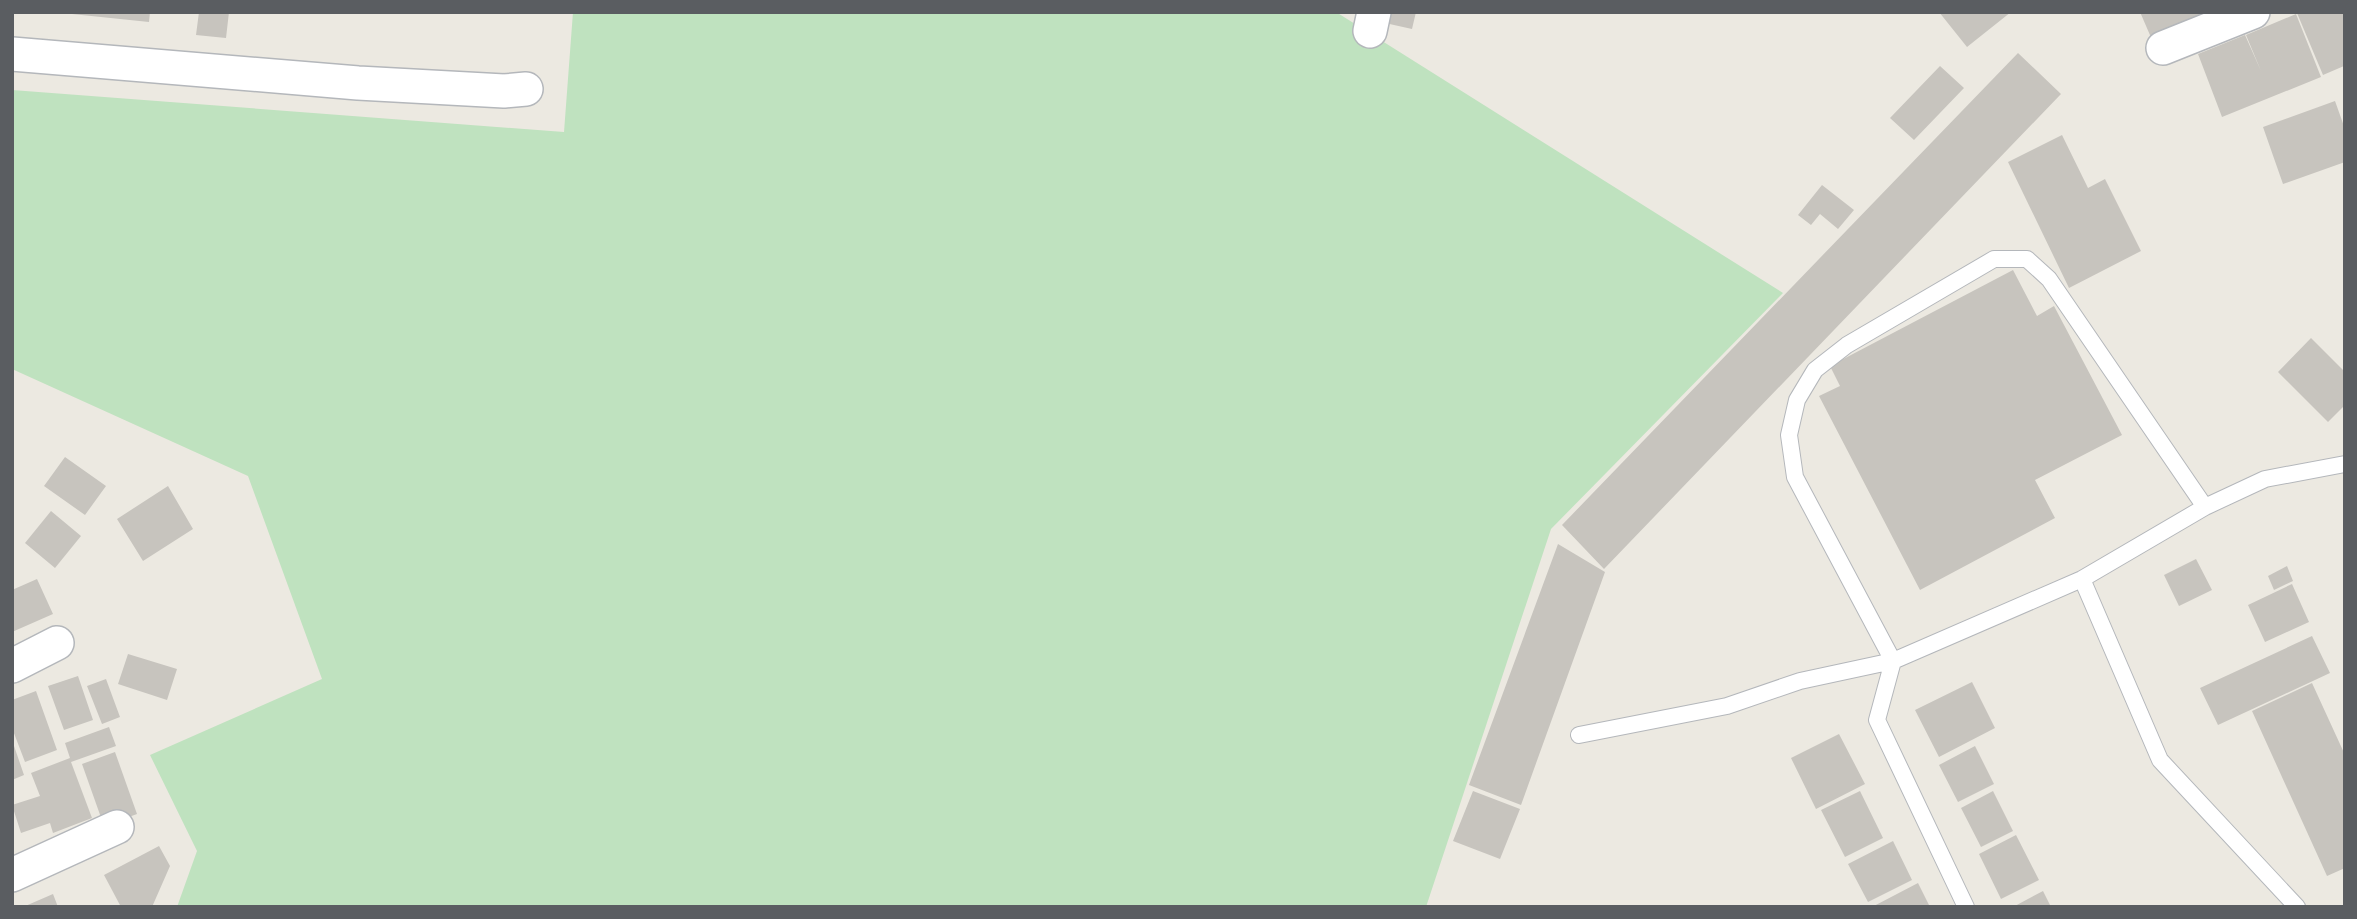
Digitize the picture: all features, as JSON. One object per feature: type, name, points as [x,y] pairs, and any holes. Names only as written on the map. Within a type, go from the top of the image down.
[{"type":"street","points":[[2163,48],[2253,12]]},
{"type":"street","points":[[12,54],[358,83],[526,89]]},
{"type":"street","points":[[12,666],[57,643]]},
{"type":"street","points":[[12,875],[117,827]]},
{"type":"lane","points":[[1966,907],[1877,720],[1894,662],[1795,477],[1789,435],[1797,400],[1815,370],[1847,345],[1994,259],[2027,259],[2049,279],[2206,507]]},
{"type":"lane","points":[[1579,735],[1727,706],[1800,681],[1894,662],[2082,579],[2206,507],[2265,479],[2345,464]]},
{"type":"lane","points":[[2082,579],[2160,760],[2297,907]]},
{"type":"green space","points":[[573,12],[1336,12],[1783,293],[1551,529],[1426,907],[177,907],[197,851],[150,755],[322,679],[248,476],[12,369],[12,90],[564,132]]},
{"type":"building","points":[[72,12],[150,12],[149,22]]},
{"type":"building","points":[[199,12],[229,12],[226,38],[196,35]]},
{"type":"building","points":[[1378,12],[1416,12],[1412,29],[1376,21]]},
{"type":"building","points":[[1939,12],[2011,12],[1967,47]]},
{"type":"building","points":[[2140,12],[2202,12],[2206,20],[2153,42]]},
{"type":"building","points":[[2345,12],[2344,66],[2323,75],[2297,13]]},
{"type":"building","points":[[2296,14],[2321,77],[2222,117],[2198,54],[2245,35],[2261,71],[2246,35]]},
{"type":"building","points":[[2018,53],[2061,94],[1604,569],[1562,525]]},
{"type":"building","points":[[1940,66],[1964,88],[1914,140],[1890,118]]},
{"type":"building","points":[[2335,101],[2345,129],[2345,162],[2283,184],[2263,127]]},
{"type":"building","points":[[2062,135],[2088,188],[2105,179],[2141,251],[2069,288],[2008,162]]},
{"type":"building","points":[[1822,185],[1854,210],[1838,229],[1820,214],[1811,225],[1798,215]]},
{"type":"building","points":[[2013,270],[2037,316],[2054,306],[2122,435],[2035,480],[2055,518],[1920,590],[1819,396],[1840,386],[1830,366]]},
{"type":"building","points":[[2311,338],[2345,372],[2345,405],[2328,422],[2278,372]]},
{"type":"building","points":[[65,457],[106,486],[85,515],[44,486]]},
{"type":"building","points":[[168,486],[193,529],[143,561],[117,519]]},
{"type":"building","points":[[51,511],[81,536],[55,568],[25,543]]},
{"type":"building","points":[[1558,544],[1605,572],[1521,805],[1469,785]]},
{"type":"building","points":[[2196,559],[2212,590],[2179,606],[2164,575]]},
{"type":"building","points":[[2287,566],[2293,581],[2274,590],[2268,576]]},
{"type":"building","points":[[37,579],[53,614],[12,632],[12,590]]},
{"type":"building","points":[[2292,584],[2309,622],[2265,642],[2248,605]]},
{"type":"building","points":[[2312,636],[2330,673],[2218,725],[2200,688]]},
{"type":"building","points":[[128,654],[177,669],[167,700],[118,684]]},
{"type":"building","points":[[78,676],[93,720],[64,730],[48,686]]},
{"type":"building","points":[[106,679],[120,717],[102,724],[87,686]]},
{"type":"building","points":[[1972,682],[1995,728],[1939,757],[1915,710]]},
{"type":"building","points":[[2312,683],[2345,755],[2345,868],[2327,876],[2252,711]]},
{"type":"building","points":[[36,691],[57,750],[25,762],[12,728],[12,700]]},
{"type":"building","points":[[109,727],[116,746],[71,762],[92,818],[53,833],[50,823],[21,833],[12,805],[40,796],[31,773],[70,758],[65,743]]},
{"type":"building","points":[[1839,734],[1865,784],[1816,809],[1791,758]]},
{"type":"building","points":[[12,744],[24,775],[12,780]]},
{"type":"building","points":[[1975,746],[1994,784],[1958,802],[1939,765]]},
{"type":"building","points":[[115,752],[137,814],[104,826],[82,764]]},
{"type":"building","points":[[1473,791],[1520,809],[1500,859],[1453,841]]},
{"type":"building","points":[[1860,791],[1883,838],[1845,857],[1821,810]]},
{"type":"building","points":[[1993,791],[2013,831],[1981,847],[1961,808]]},
{"type":"building","points":[[2016,835],[2039,880],[2001,899],[1979,854]]},
{"type":"building","points":[[1893,841],[1912,880],[1868,902],[1848,864]]},
{"type":"building","points":[[159,846],[170,866],[152,907],[121,907],[104,875]]},
{"type":"building","points":[[1918,883],[1930,907],[1872,907]]},
{"type":"building","points":[[2043,891],[2051,907],[2013,907]]},
{"type":"building","points":[[53,894],[58,907],[23,907]]}]
